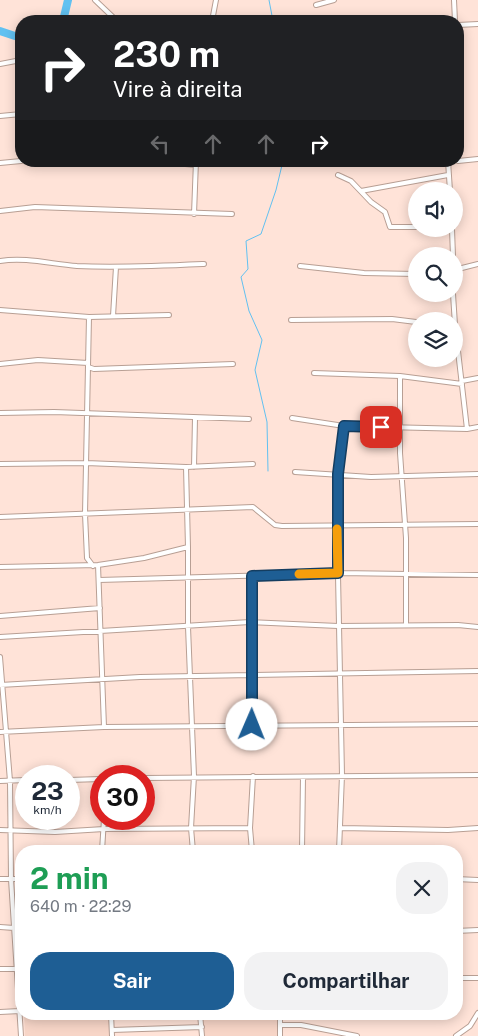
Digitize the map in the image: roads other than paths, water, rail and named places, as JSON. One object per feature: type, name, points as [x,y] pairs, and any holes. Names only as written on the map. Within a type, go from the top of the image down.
[{"type":"street","points":[[95,0],[111,15]]},
{"type":"street","points":[[213,15],[216,0]]},
{"type":"street","points":[[316,5],[334,0]]},
{"type":"street","points":[[454,0],[455,15]]},
{"type":"street","points":[[464,25],[478,24]]},
{"type":"street","points":[[0,64],[15,61]]},
{"type":"street","points":[[0,116],[15,115]]},
{"type":"street","points":[[464,160],[478,159]]},
{"type":"street","points":[[0,163],[15,162]]},
{"type":"street","points":[[194,214],[196,167]]},
{"type":"street","points":[[448,167],[449,182]]},
{"type":"street","points":[[338,175],[351,180],[387,214],[390,227],[408,227]]},
{"type":"street","points":[[361,191],[448,175]]},
{"type":"street","points":[[0,212],[36,207],[232,214]]},
{"type":"street","points":[[0,262],[14,259],[75,266],[116,267],[204,264]]},
{"type":"street","points":[[463,268],[478,264]]},
{"type":"street","points":[[300,266],[364,273],[408,274]]},
{"type":"street","points":[[113,316],[116,267]]},
{"type":"street","points":[[0,310],[89,317],[169,315]]},
{"type":"street","points":[[81,566],[87,558],[85,514],[89,317]]},
{"type":"street","points":[[291,320],[408,321]]},
{"type":"street","points":[[0,364],[38,360],[88,365],[94,369]]},
{"type":"street","points":[[87,374],[94,369],[233,364]]},
{"type":"street","points":[[460,367],[468,429]]},
{"type":"street","points":[[314,373],[400,376],[462,382],[478,378]]},
{"type":"street","points":[[400,376],[399,428],[405,526],[406,625]]},
{"type":"street","points":[[0,413],[54,412],[86,415],[249,419]]},
{"type":"street","points":[[194,467],[195,418]]},
{"type":"street","points":[[292,418],[344,426],[468,429],[478,427]]},
{"type":"street","points":[[340,845],[342,775],[337,524],[338,474],[344,426]]},
{"type":"street","points":[[0,464],[86,463],[186,467],[254,464]]},
{"type":"street","points":[[186,467],[188,626],[194,776],[191,828],[192,845]]},
{"type":"street","points":[[295,472],[401,477],[478,474]]},
{"type":"street","points":[[0,517],[256,507],[275,525],[405,526],[478,524]]},
{"type":"street","points":[[0,568],[96,565],[144,558],[188,547]]},
{"type":"street","points":[[87,558],[96,565],[99,580],[104,680],[104,728]]},
{"type":"street","points":[[99,580],[338,573],[478,575]]},
{"type":"street","points":[[252,576],[250,622],[252,725]]},
{"type":"street","points":[[0,616],[100,608]]},
{"type":"street","points":[[0,637],[250,622],[338,626],[478,627]]},
{"type":"street","points":[[0,657],[10,781],[11,879],[15,940]]},
{"type":"street","points":[[1,685],[252,675],[340,675],[478,671]]},
{"type":"street","points":[[0,732],[252,725],[478,724]]},
{"type":"street","points":[[155,778],[478,775]]},
{"type":"street","points":[[251,845],[250,828],[252,776]]},
{"type":"street","points":[[302,845],[303,777]]},
{"type":"street","points":[[0,781],[15,781]]},
{"type":"street","points":[[155,828],[250,828]]},
{"type":"street","points":[[341,828],[448,830],[478,828]]},
{"type":"street","points":[[0,830],[55,832],[90,830]]},
{"type":"street","points":[[103,845],[104,830]]},
{"type":"street","points":[[0,879],[15,879]]},
{"type":"street","points":[[463,879],[478,880]]},
{"type":"street","points":[[0,928],[14,930]]},
{"type":"street","points":[[463,931],[478,930]]},
{"type":"street","points":[[0,969],[15,969]]},
{"type":"street","points":[[463,978],[478,978]]},
{"type":"street","points":[[0,1012],[15,1011]]},
{"type":"street","points":[[456,1036],[470,1026],[478,1013]]},
{"type":"street","points":[[20,1020],[21,1036]]},
{"type":"street","points":[[111,1020],[112,1036]]},
{"type":"street","points":[[201,1020],[202,1036]]},
{"type":"street","points":[[280,1036],[281,1020]]},
{"type":"street","points":[[281,1025],[301,1024],[357,1036]]},
{"type":"street","points":[[112,1030],[202,1027]]},
{"type":"waterway","points":[[64,15],[68,0]]},
{"type":"waterway","points":[[269,0],[272,15]]},
{"type":"waterway","points":[[0,31],[15,36]]},
{"type":"waterway","points":[[268,471],[267,422],[255,370],[262,340],[249,311],[241,277],[248,269],[246,241],[261,234],[282,167]]}]
